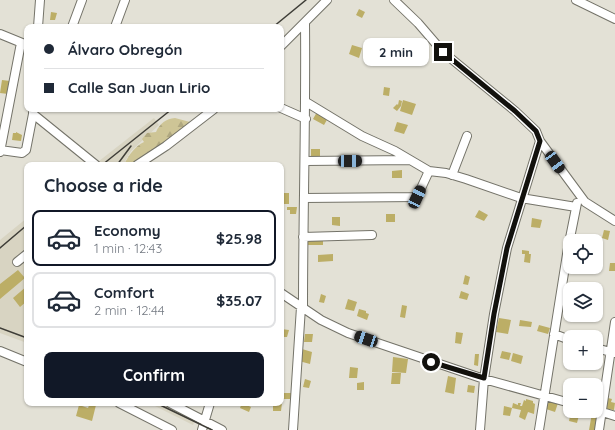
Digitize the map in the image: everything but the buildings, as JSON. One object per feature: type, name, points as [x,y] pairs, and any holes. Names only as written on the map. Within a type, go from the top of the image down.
[{"type":"street","points":[[38,24],[40,0]]},
{"type":"street","points":[[73,24],[82,0]]},
{"type":"street","points":[[116,24],[125,0]]},
{"type":"street","points":[[284,43],[327,0]]},
{"type":"street","points":[[394,0],[418,23],[443,52],[515,111],[536,131],[540,141],[585,202],[615,221]]},
{"type":"street","points":[[576,0],[615,19]]},
{"type":"street","points":[[293,430],[302,308],[306,119],[305,23]]},
{"type":"street","points":[[0,34],[24,44],[0,151],[22,153],[26,150],[33,112],[92,162]]},
{"type":"street","points":[[306,102],[362,136],[395,151],[429,171],[452,175],[522,198],[576,207]]},
{"type":"street","points":[[284,109],[306,119]]},
{"type":"street","points":[[141,162],[166,146],[210,112]]},
{"type":"street","points":[[452,175],[467,136]]},
{"type":"street","points":[[480,430],[484,378],[494,314],[507,248],[540,141]]},
{"type":"street","points":[[305,161],[410,160]]},
{"type":"street","points":[[304,198],[417,197],[429,171]]},
{"type":"street","points":[[539,430],[554,334],[579,195]]},
{"type":"street","points":[[303,237],[372,235]]},
{"type":"street","points":[[17,262],[24,256]]},
{"type":"street","points":[[284,295],[321,320],[348,333],[484,378],[563,401]]},
{"type":"street","points":[[603,393],[612,353],[615,322]]},
{"type":"street","points":[[554,334],[563,337]]},
{"type":"street","points":[[0,351],[24,361]]},
{"type":"street","points":[[124,406],[162,428],[172,430]]},
{"type":"street","points":[[176,406],[222,430]]},
{"type":"street","points":[[202,430],[209,406]]},
{"type":"street","points":[[603,412],[615,416]]},
{"type":"street","points":[[599,418],[600,430]]},
{"type":"shaded area","points":[[154,118],[159,125],[131,151],[125,162],[98,162]]},
{"type":"shaded area","points":[[24,220],[24,342],[0,333],[0,240]]},
{"type":"shaded area","points":[[155,406],[175,406],[196,418],[193,425]]},
{"type":"green space","points":[[175,118],[190,122],[175,136],[137,162],[126,162],[132,152],[144,142],[142,139],[147,133],[156,132],[159,126],[169,119]]},
{"type":"railway","points":[[277,24],[306,0]]},
{"type":"railway","points":[[106,162],[168,112]]},
{"type":"railway","points":[[119,162],[131,146]]},
{"type":"railway","points":[[0,248],[24,228]]},
{"type":"railway","points":[[0,328],[24,337]]},
{"type":"railway","points":[[162,406],[212,430]]},
{"type":"route","points":[[431,362],[484,378],[494,314],[507,248],[540,141],[536,131],[515,111],[443,52]]}]
